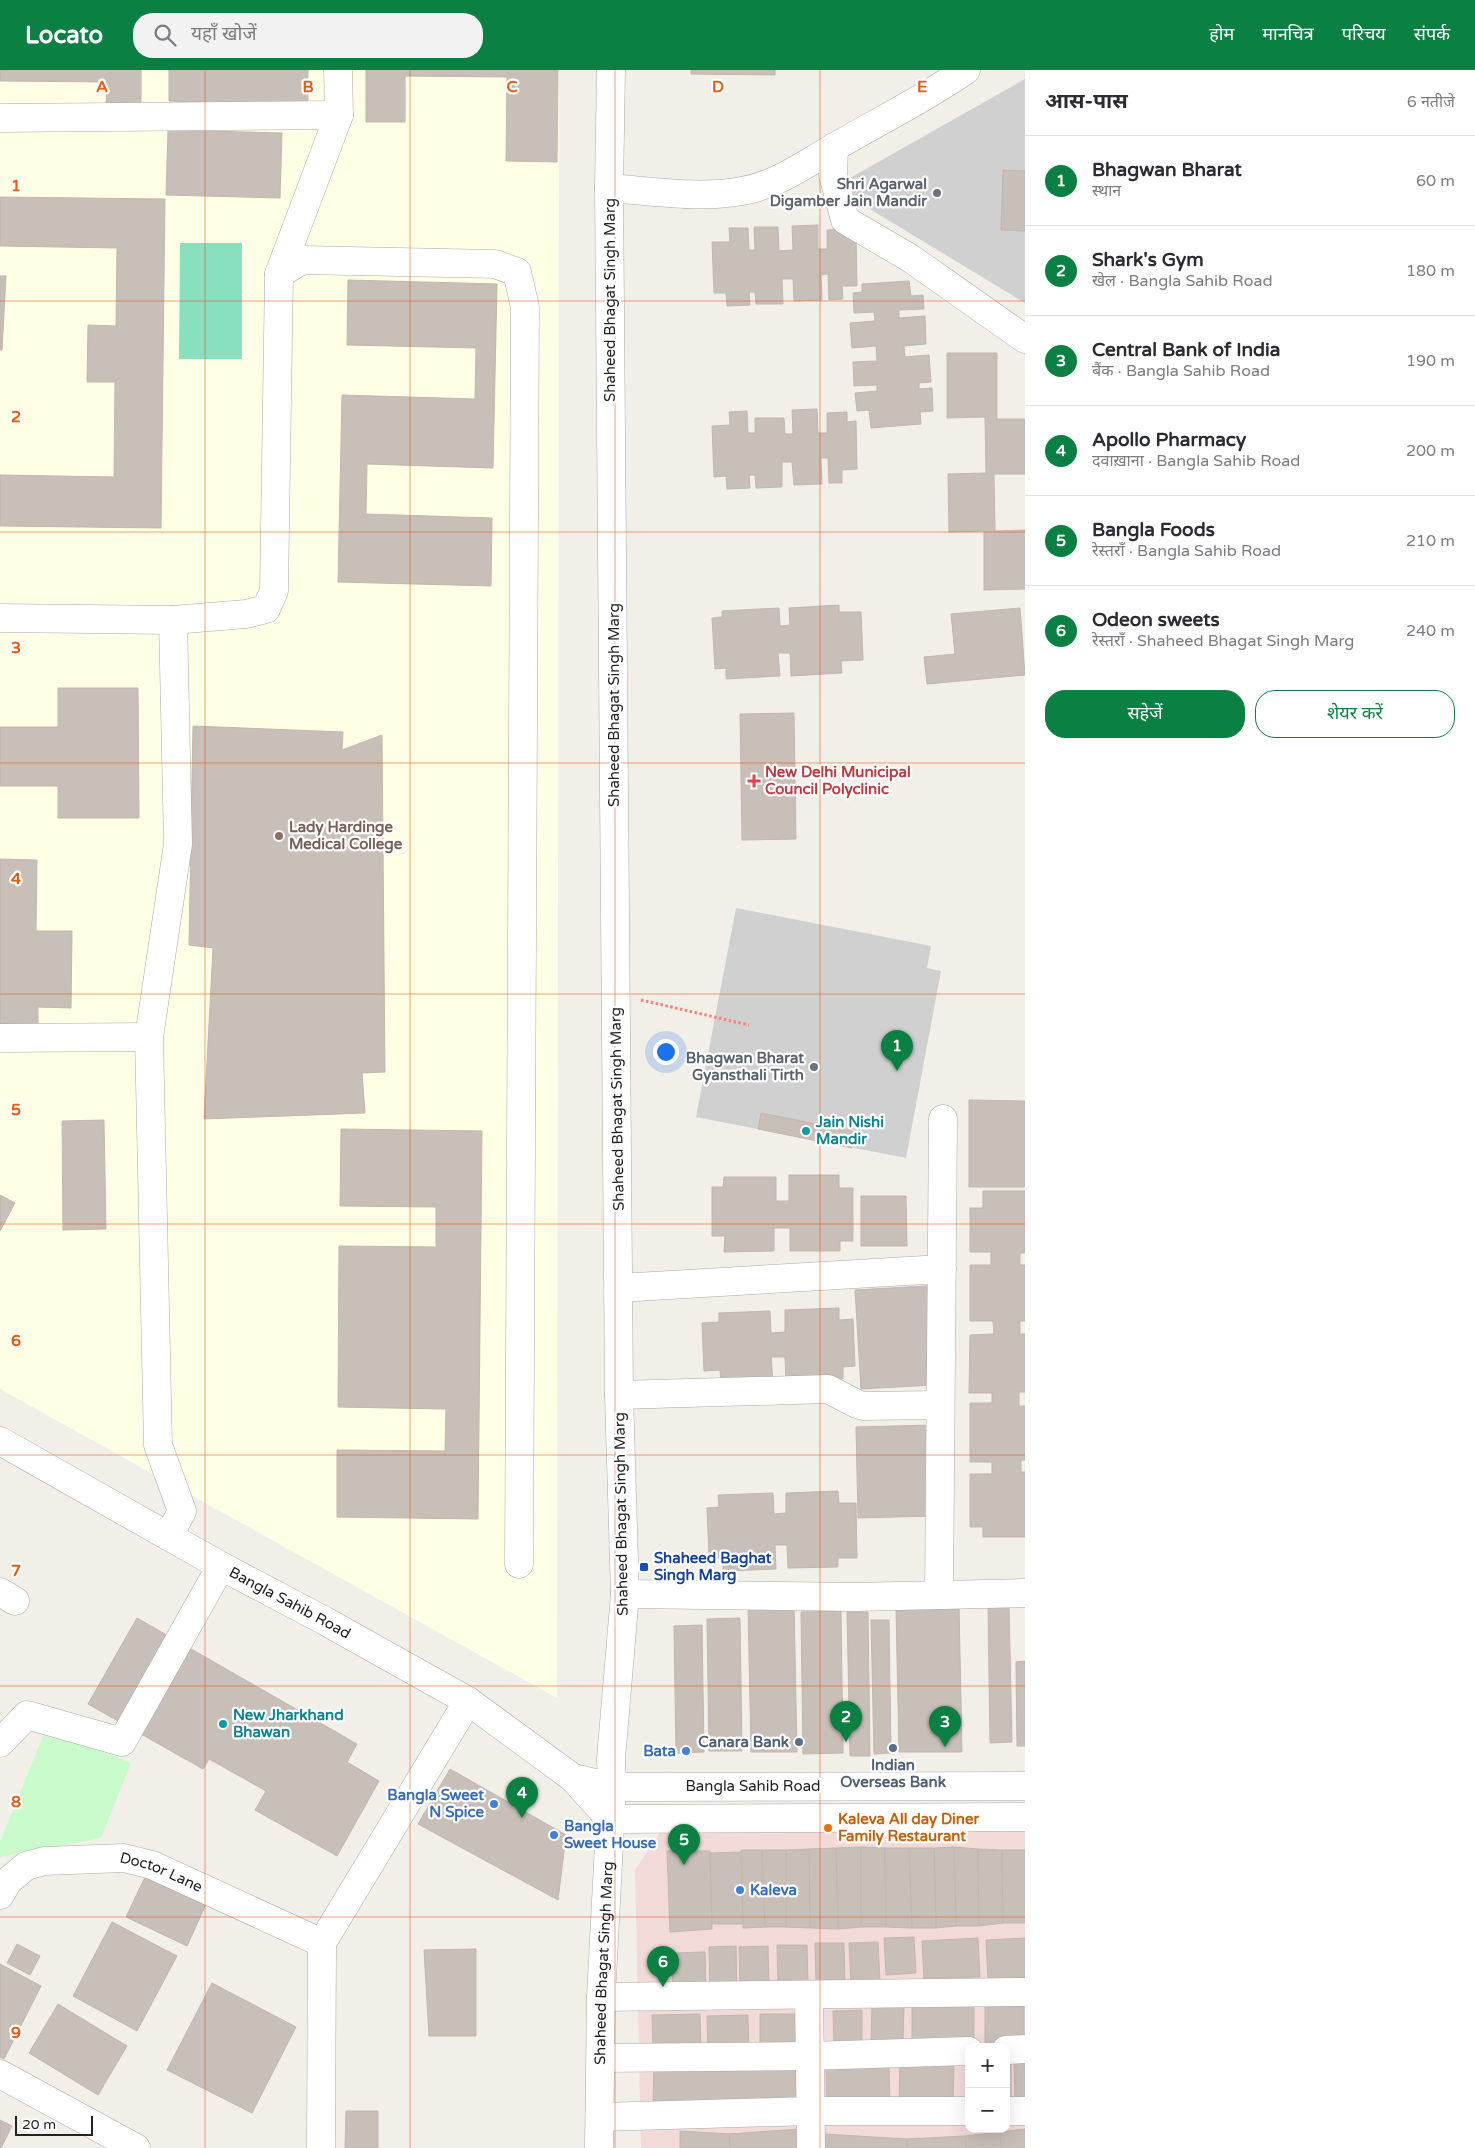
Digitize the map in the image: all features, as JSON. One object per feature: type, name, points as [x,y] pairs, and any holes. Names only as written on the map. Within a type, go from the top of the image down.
[{"type":"street","points":[[0,618],[173,620],[246,614],[266,609],[274,591],[279,274],[339,115],[338,70]]},
{"type":"street","name":"Shaheed Bhagat Singh Marg","points":[[599,2148],[601,1997],[612,1787],[611,1759],[625,1594],[619,1395],[609,188],[610,70]]},
{"type":"street","points":[[609,188],[700,194],[743,191],[789,175],[834,147],[934,92],[966,70]]},
{"type":"street","points":[[0,118],[339,115]]},
{"type":"street","points":[[834,147],[833,175],[845,220],[910,258],[1025,339]]},
{"type":"street","points":[[279,274],[302,260],[495,264],[517,272],[525,307],[519,1564]]},
{"type":"street","points":[[169,1536],[182,1511],[158,1445],[149,1037],[178,844],[173,620]]},
{"type":"street","points":[[0,1038],[149,1037]]},
{"type":"street","points":[[939,1595],[943,1119]]},
{"type":"street","points":[[619,1288],[942,1269]]},
{"type":"street","points":[[619,1395],[828,1389],[863,1406],[940,1405]]},
{"type":"street","name":"Bangla Sahib Road","points":[[0,1440],[221,1566],[325,1621],[468,1701],[572,1778],[610,1819]]},
{"type":"street","points":[[0,1743],[27,1715],[122,1742],[221,1566]]},
{"type":"street","points":[[625,1594],[854,1597],[1025,1593]]},
{"type":"street","points":[[322,2148],[322,1943],[468,1701]]},
{"type":"street","name":"Bangla Sahib Road","points":[[572,1778],[612,1787],[1025,1786]]},
{"type":"street","points":[[610,1819],[1025,1816]]},
{"type":"street","name":"Doctor Lane","points":[[0,1895],[8,1881],[26,1866],[44,1861],[124,1858],[152,1865],[322,1943]]},
{"type":"street","points":[[601,1997],[1025,1992]]},
{"type":"street","points":[[809,1995],[811,2148]]},
{"type":"street","points":[[1010,2050],[1025,2049]]},
{"type":"street","points":[[601,2058],[809,2056],[965,2051]]},
{"type":"street","points":[[0,2074],[136,2148]]},
{"type":"street","points":[[600,2117],[812,2111],[965,2111]]},
{"type":"street","points":[[1010,2111],[1025,2111]]},
{"type":"path","points":[[616,994],[748,1025]]},
{"type":"shaded area","name":"Lady Hardinge Medical College","points":[[0,70],[559,70],[557,1698],[0,1389]]},
{"type":"shaded area","name":"Shri Agarwal Digamber Jain Mandir","points":[[1025,79],[1025,303],[850,197],[850,178]]},
{"type":"shaded area","name":"Bhagwan Bharat Gyansthali Tirth","points":[[736,908],[931,946],[927,968],[941,971],[906,1158],[696,1117]]},
{"type":"shaded area","points":[[1025,1826],[1025,2148],[641,2148],[635,1870],[661,1831]]},
{"type":"green space","points":[[180,243],[242,243],[242,359],[179,359]]},
{"type":"green space","points":[[46,1729],[131,1763],[101,1838],[0,1857],[0,1842]]},
{"type":"building","points":[[0,70],[141,70],[141,106],[106,106],[107,82],[0,81]]},
{"type":"building","points":[[169,70],[308,70],[308,106],[169,101]]},
{"type":"building","points":[[366,70],[558,70],[557,162],[506,161],[507,77],[405,76],[405,122],[366,122]]},
{"type":"building","points":[[691,70],[775,70],[775,75],[691,74]]},
{"type":"building","points":[[168,130],[282,133],[280,198],[166,195]]},
{"type":"building","points":[[1003,170],[1025,171],[1025,231],[1001,230]]},
{"type":"building","points":[[0,197],[165,199],[161,528],[0,526],[0,475],[114,477],[115,382],[87,382],[88,325],[116,326],[117,248],[0,246]]},
{"type":"building","points":[[818,225],[818,249],[827,249],[827,230],[847,229],[848,238],[856,238],[857,286],[842,286],[843,299],[829,300],[828,274],[821,275],[822,300],[794,301],[793,279],[782,279],[783,304],[756,304],[755,292],[749,292],[750,305],[727,306],[726,293],[714,293],[712,242],[730,242],[729,228],[748,228],[749,250],[755,250],[754,227],[778,227],[779,251],[793,250],[792,226]]},
{"type":"building","points":[[0,276],[6,276],[2,350],[0,350]]},
{"type":"building","points":[[348,280],[497,284],[493,468],[367,464],[366,514],[492,518],[491,586],[338,582],[342,395],[475,399],[476,348],[347,345]]},
{"type":"building","points":[[909,281],[911,296],[923,295],[924,309],[899,310],[899,318],[925,316],[926,344],[904,346],[905,357],[929,355],[931,382],[919,383],[919,389],[932,388],[933,411],[920,412],[921,424],[871,428],[869,410],[857,411],[855,393],[877,391],[877,385],[854,386],[853,362],[877,361],[876,346],[852,348],[850,323],[875,321],[874,312],[854,313],[853,293],[862,292],[862,284]]},
{"type":"building","points":[[947,353],[997,353],[997,419],[1025,419],[1025,474],[994,474],[995,531],[1025,530],[1025,589],[984,590],[984,531],[949,532],[948,474],[986,473],[985,417],[947,418]]},
{"type":"building","points":[[817,409],[818,433],[827,433],[827,413],[847,412],[847,422],[856,421],[857,469],[842,470],[842,483],[829,483],[828,458],[821,458],[822,484],[794,485],[792,462],[782,462],[782,487],[756,488],[755,475],[749,475],[750,488],[727,489],[726,476],[714,477],[712,426],[730,425],[729,412],[747,411],[748,433],[755,433],[755,418],[784,418],[785,434],[793,434],[792,410]]},
{"type":"building","points":[[839,605],[839,612],[861,612],[863,660],[841,661],[842,673],[791,676],[790,653],[778,653],[780,676],[726,679],[726,668],[715,669],[712,618],[722,617],[722,611],[779,608],[780,626],[790,625],[789,608]]},
{"type":"building","points":[[1020,608],[1025,675],[927,684],[924,657],[955,654],[951,614]]},
{"type":"building","points":[[58,688],[138,688],[139,818],[58,818],[58,786],[0,786],[0,727],[58,727]]},
{"type":"building","points":[[794,713],[796,839],[742,840],[740,714]]},
{"type":"building","points":[[193,726],[343,732],[342,750],[382,735],[385,1072],[362,1073],[365,1113],[204,1119],[213,948],[189,945]]},
{"type":"building","points":[[0,859],[37,860],[36,931],[72,931],[71,1008],[38,1007],[38,1027],[0,1026]]},
{"type":"building","points":[[969,1100],[1025,1101],[1025,1187],[969,1187]]},
{"type":"building","name":"Jain Nishi Mandir","points":[[761,1113],[855,1132],[852,1148],[758,1129]]},
{"type":"building","points":[[104,1120],[106,1229],[63,1230],[62,1121]]},
{"type":"building","points":[[341,1129],[482,1131],[478,1519],[337,1517],[337,1450],[445,1451],[446,1409],[338,1407],[339,1246],[436,1247],[436,1207],[340,1206]]},
{"type":"building","points":[[789,1175],[839,1175],[839,1188],[853,1188],[853,1241],[840,1241],[840,1251],[790,1251],[790,1228],[774,1228],[774,1251],[724,1252],[725,1236],[712,1236],[712,1187],[723,1187],[724,1177],[776,1177],[776,1201],[789,1201]]},
{"type":"building","points":[[983,1191],[1025,1191],[1025,1253],[1020,1253],[1020,1265],[1025,1265],[1025,1321],[1020,1321],[1020,1334],[1025,1334],[1025,1392],[1019,1392],[1019,1406],[1025,1406],[1025,1460],[1021,1460],[1021,1472],[1025,1472],[1025,1537],[983,1537],[983,1527],[970,1527],[970,1474],[992,1474],[992,1462],[970,1462],[970,1403],[992,1403],[992,1393],[969,1393],[970,1335],[994,1334],[993,1321],[970,1321],[970,1265],[991,1265],[991,1252],[970,1252],[970,1208],[983,1208]]},
{"type":"building","points":[[0,1195],[15,1203],[0,1231]]},
{"type":"building","points":[[861,1196],[906,1196],[907,1246],[861,1246]]},
{"type":"building","points":[[927,1286],[933,1385],[861,1389],[855,1290]]},
{"type":"building","points":[[839,1308],[839,1320],[853,1319],[855,1366],[843,1367],[843,1379],[786,1381],[785,1357],[771,1357],[773,1381],[721,1383],[720,1370],[704,1371],[702,1323],[719,1322],[719,1313],[770,1311],[771,1333],[785,1332],[785,1310]]},
{"type":"building","points":[[932,1425],[934,1516],[858,1518],[856,1427]]},
{"type":"building","points":[[838,1491],[839,1503],[856,1503],[857,1558],[838,1558],[838,1567],[788,1568],[787,1545],[775,1545],[776,1569],[723,1571],[723,1558],[709,1558],[707,1508],[719,1507],[718,1495],[773,1493],[774,1514],[786,1513],[786,1493]]},
{"type":"building","points":[[794,1604],[797,1752],[751,1752],[748,1605]]},
{"type":"building","points":[[1009,1605],[1012,1742],[990,1743],[988,1606]]},
{"type":"building","points":[[959,1606],[962,1752],[899,1752],[896,1608]]},
{"type":"building","points":[[841,1611],[843,1753],[803,1754],[801,1612]]},
{"type":"building","points":[[847,1612],[868,1612],[870,1756],[850,1756]]},
{"type":"building","name":"New Jharkhand Bhawan","points":[[137,1618],[357,1744],[347,1762],[379,1781],[337,1856],[255,1810],[266,1791],[209,1759],[203,1769],[88,1704]]},
{"type":"building","points":[[740,1618],[742,1751],[709,1751],[707,1619]]},
{"type":"building","points":[[871,1620],[889,1620],[891,1753],[874,1754]]},
{"type":"building","points":[[702,1625],[704,1752],[676,1753],[674,1626]]},
{"type":"building","points":[[1025,1661],[1025,1746],[1017,1746],[1016,1662]]},
{"type":"building","points":[[450,1769],[566,1835],[558,1900],[418,1824]]},
{"type":"building","points":[[861,1847],[861,1927],[838,1929],[836,1848]]},
{"type":"building","points":[[861,1847],[885,1848],[886,1927],[861,1927]]},
{"type":"building","points":[[954,1847],[978,1849],[979,1926],[956,1926]]},
{"type":"building","points":[[954,1847],[956,1926],[936,1928],[934,1848]]},
{"type":"building","points":[[836,1848],[838,1929],[810,1928],[809,1849]]},
{"type":"building","points":[[885,1848],[909,1848],[912,1928],[886,1927]]},
{"type":"building","points":[[909,1848],[934,1848],[936,1928],[912,1928]]},
{"type":"building","points":[[809,1849],[810,1928],[786,1927],[786,1850]]},
{"type":"building","points":[[978,1849],[1002,1850],[1003,1923],[979,1926]]},
{"type":"building","points":[[741,1850],[762,1850],[765,1927],[743,1928]]},
{"type":"building","points":[[762,1850],[786,1850],[786,1927],[765,1927]]},
{"type":"building","points":[[1002,1850],[1025,1850],[1025,1923],[1003,1923]]},
{"type":"building","points":[[667,1851],[710,1851],[712,1929],[670,1932]]},
{"type":"building","points":[[741,1852],[743,1924],[712,1924],[710,1853]]},
{"type":"building","points":[[146,1875],[207,1902],[187,1946],[126,1917]]},
{"type":"building","points":[[112,1922],[177,1956],[137,2031],[73,1996]]},
{"type":"building","points":[[914,1937],[916,1973],[886,1975],[884,1938]]},
{"type":"building","points":[[978,1938],[980,1977],[924,1979],[922,1941]]},
{"type":"building","points":[[1025,1938],[1025,1978],[988,1979],[986,1940]]},
{"type":"building","points":[[878,1942],[880,1984],[851,1985],[849,1943]]},
{"type":"building","points":[[815,1943],[844,1943],[845,1984],[816,1984]]},
{"type":"building","points":[[17,1944],[40,1956],[30,1975],[7,1963]]},
{"type":"building","points":[[777,1945],[807,1945],[808,1986],[778,1986]]},
{"type":"building","points":[[736,1946],[737,1990],[710,1990],[709,1947]]},
{"type":"building","points":[[768,1946],[769,1986],[740,1987],[739,1947]]},
{"type":"building","points":[[476,1949],[476,2036],[429,2036],[424,1950]]},
{"type":"building","points":[[705,1952],[706,1993],[673,1994],[672,1953]]},
{"type":"building","points":[[0,1964],[41,1986],[4,2059],[0,2057]]},
{"type":"building","points":[[212,1983],[296,2027],[252,2113],[167,2070]]},
{"type":"building","points":[[985,2000],[1024,2000],[1024,2043],[985,2043]]},
{"type":"building","points":[[58,2004],[127,2046],[98,2095],[29,2053]]},
{"type":"building","points":[[872,2004],[904,2004],[903,2043],[871,2043]]},
{"type":"building","points":[[974,2004],[974,2041],[912,2042],[912,2005]]},
{"type":"building","points":[[862,2010],[862,2046],[834,2046],[833,2011]]},
{"type":"building","points":[[700,2014],[701,2051],[653,2052],[652,2015]]},
{"type":"building","points":[[760,2014],[795,2014],[795,2050],[760,2050]]},
{"type":"building","points":[[748,2015],[749,2050],[708,2051],[707,2016]]},
{"type":"building","points":[[1010,2059],[1011,2059],[1010,2104]]},
{"type":"building","points":[[1014,2061],[1025,2061],[1025,2104],[1015,2104]]},
{"type":"building","points":[[900,2063],[954,2064],[953,2104],[899,2103]]},
{"type":"building","points":[[654,2064],[796,2066],[796,2106],[653,2106]]},
{"type":"building","points":[[889,2067],[890,2104],[827,2105],[826,2069]]},
{"type":"building","points":[[346,2111],[378,2111],[378,2148],[345,2148]]},
{"type":"building","points":[[0,2120],[12,2126],[1,2148],[0,2148]]},
{"type":"building","points":[[800,2129],[798,2148],[730,2148],[729,2134]]},
{"type":"building","points":[[1025,2129],[1025,2148],[1001,2148],[1000,2133],[1010,2133],[1010,2131]]},
{"type":"building","points":[[680,2131],[729,2134],[730,2148],[680,2148]]},
{"type":"building","points":[[1000,2133],[1001,2148],[966,2148],[965,2136]]},
{"type":"building","points":[[825,2134],[907,2139],[907,2148],[825,2148]]},
{"type":"building","points":[[965,2136],[966,2148],[907,2148],[907,2139]]},
{"type":"place","name":"Shri Agarwal Digamber Jain Mandir","points":[[937,193]]},
{"type":"place","name":"New Delhi Municipal Council Polyclinic","points":[[754,781]]},
{"type":"place","name":"Lady Hardinge Medical College","points":[[279,836]]},
{"type":"place","name":"Bhagwan Bharat Gyansthali Tirth","points":[[814,1067]]},
{"type":"place","name":"Bhagwan Bharat","points":[[897,1071]]},
{"type":"place","name":"Jain Nishi Mandir","points":[[806,1131]]},
{"type":"place","name":"Shaheed Baghat Singh Marg","points":[[644,1567]]},
{"type":"place","name":"New Jharkhand Bhawan","points":[[223,1724]]},
{"type":"place","name":"Canara Bank","points":[[799,1742]]},
{"type":"place","name":"Shark's Gym","points":[[846,1742]]},
{"type":"place","name":"Central Bank of India","points":[[945,1747]]},
{"type":"place","name":"Indian Overseas Bank","points":[[893,1748]]},
{"type":"place","name":"Bata","points":[[686,1751]]},
{"type":"place","name":"Bangla Sweet N Spice","points":[[494,1804]]},
{"type":"place","name":"Apollo Pharmacy","points":[[522,1818]]},
{"type":"place","name":"Kaleva All day Diner Family Restaurant","points":[[828,1828]]},
{"type":"place","name":"Bangla Sweet House","points":[[554,1835]]},
{"type":"place","name":"Bangla Foods","points":[[684,1865]]},
{"type":"place","name":"Kaleva","points":[[740,1890]]},
{"type":"place","name":"Odeon sweets","points":[[663,1987]]}]
